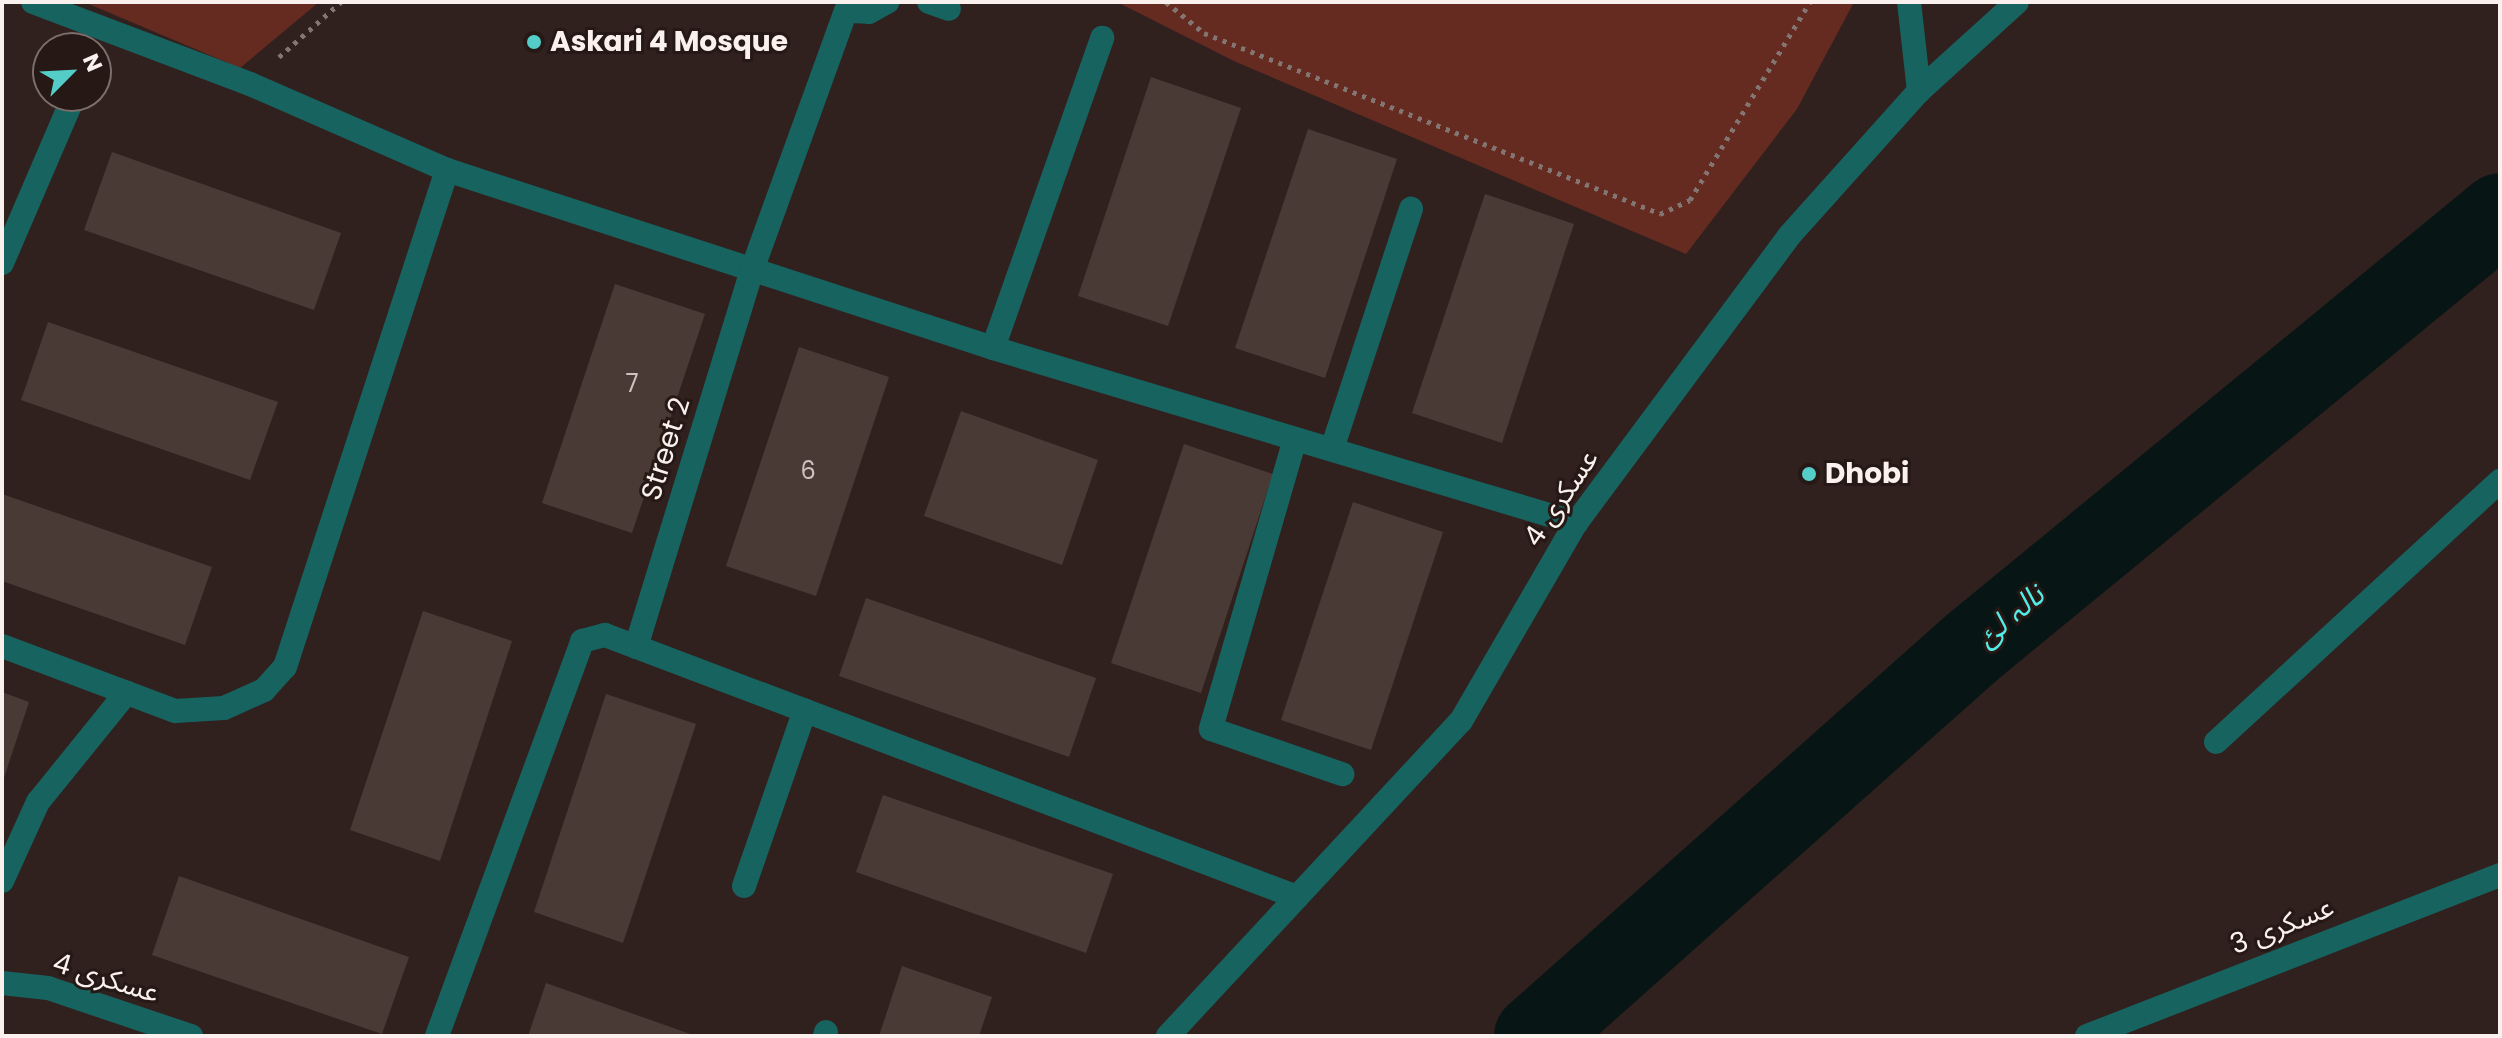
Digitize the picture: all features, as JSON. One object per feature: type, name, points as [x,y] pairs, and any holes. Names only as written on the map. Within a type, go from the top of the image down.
[{"type":"street","points":[[33,2],[88,32]]},
{"type":"street","points":[[839,7],[869,12],[887,2]]},
{"type":"street","points":[[1909,2],[1919,91]]},
{"type":"street","name":"عسکری 4","points":[[1168,1036],[1461,721],[1576,523],[1789,236],[1919,91],[2017,2]]},
{"type":"street","name":"Street 2","points":[[636,647],[752,270],[839,7]]},
{"type":"street","points":[[993,348],[1102,38]]},
{"type":"street","points":[[112,42],[250,84],[447,170],[993,348],[1576,523]]},
{"type":"street","points":[[2,263],[67,112]]},
{"type":"street","points":[[2,646],[175,711],[224,708],[264,690],[285,667],[447,170]]},
{"type":"street","points":[[1332,449],[1411,209]]},
{"type":"street","points":[[1295,439],[1211,729],[1342,774]]},
{"type":"street","points":[[2216,742],[2500,481]]},
{"type":"street","points":[[437,1036],[582,641],[605,635],[1297,897]]},
{"type":"street","points":[[2,881],[38,802],[127,692]]},
{"type":"street","points":[[744,886],[805,710]]},
{"type":"street","name":"عسکری 3","points":[[2087,1036],[2500,875]]},
{"type":"street","name":"عسکری 4","points":[[2,983],[48,988],[191,1036]]},
{"type":"path","points":[[250,84],[341,2]]},
{"type":"path","points":[[1166,2],[1204,33],[1660,214],[1690,200],[1810,2]]},
{"type":"shaded area","points":[[84,2],[319,2],[240,68]]},
{"type":"shaded area","points":[[1117,2],[1854,2],[1797,109],[1686,254],[1236,62]]},
{"type":"building","points":[[1151,77],[1241,108],[1168,326],[1078,296]]},
{"type":"building","points":[[1308,129],[1397,159],[1325,378],[1235,348]]},
{"type":"building","points":[[112,152],[341,233],[314,310],[84,230]]},
{"type":"building","points":[[1485,194],[1574,224],[1502,443],[1412,413]]},
{"type":"building","points":[[615,284],[705,314],[632,533],[542,503]]},
{"type":"building","points":[[48,322],[278,402],[250,480],[21,400]]},
{"type":"building","points":[[799,347],[889,377],[816,596],[726,566]]},
{"type":"building","points":[[961,411],[1098,460],[1062,565],[924,516]]},
{"type":"building","points":[[1184,444],[1273,474],[1201,693],[1111,663]]},
{"type":"building","points":[[2,494],[212,567],[185,645],[2,581]]},
{"type":"building","points":[[1353,502],[1443,532],[1371,750],[1281,720]]},
{"type":"building","points":[[866,598],[1096,678],[1069,757],[839,676]]},
{"type":"building","points":[[423,611],[512,641],[440,861],[350,830]]},
{"type":"building","points":[[2,692],[29,702],[3,781],[2,781]]},
{"type":"building","points":[[606,694],[696,724],[623,943],[534,912]]},
{"type":"building","points":[[883,795],[1113,874],[1086,953],[856,872]]},
{"type":"building","points":[[179,876],[409,957],[382,1034],[152,955]]},
{"type":"building","points":[[902,966],[992,997],[979,1036],[879,1036]]},
{"type":"building","points":[[546,983],[696,1036],[528,1036]]},
{"type":"waterway","name":"نالہ لئ","points":[[1535,1036],[1975,645],[2500,214]]},
{"type":"place","name":"Askari 4 Mosque","points":[[534,42]]},
{"type":"place","name":"Dhobi","points":[[1809,474]]}]
